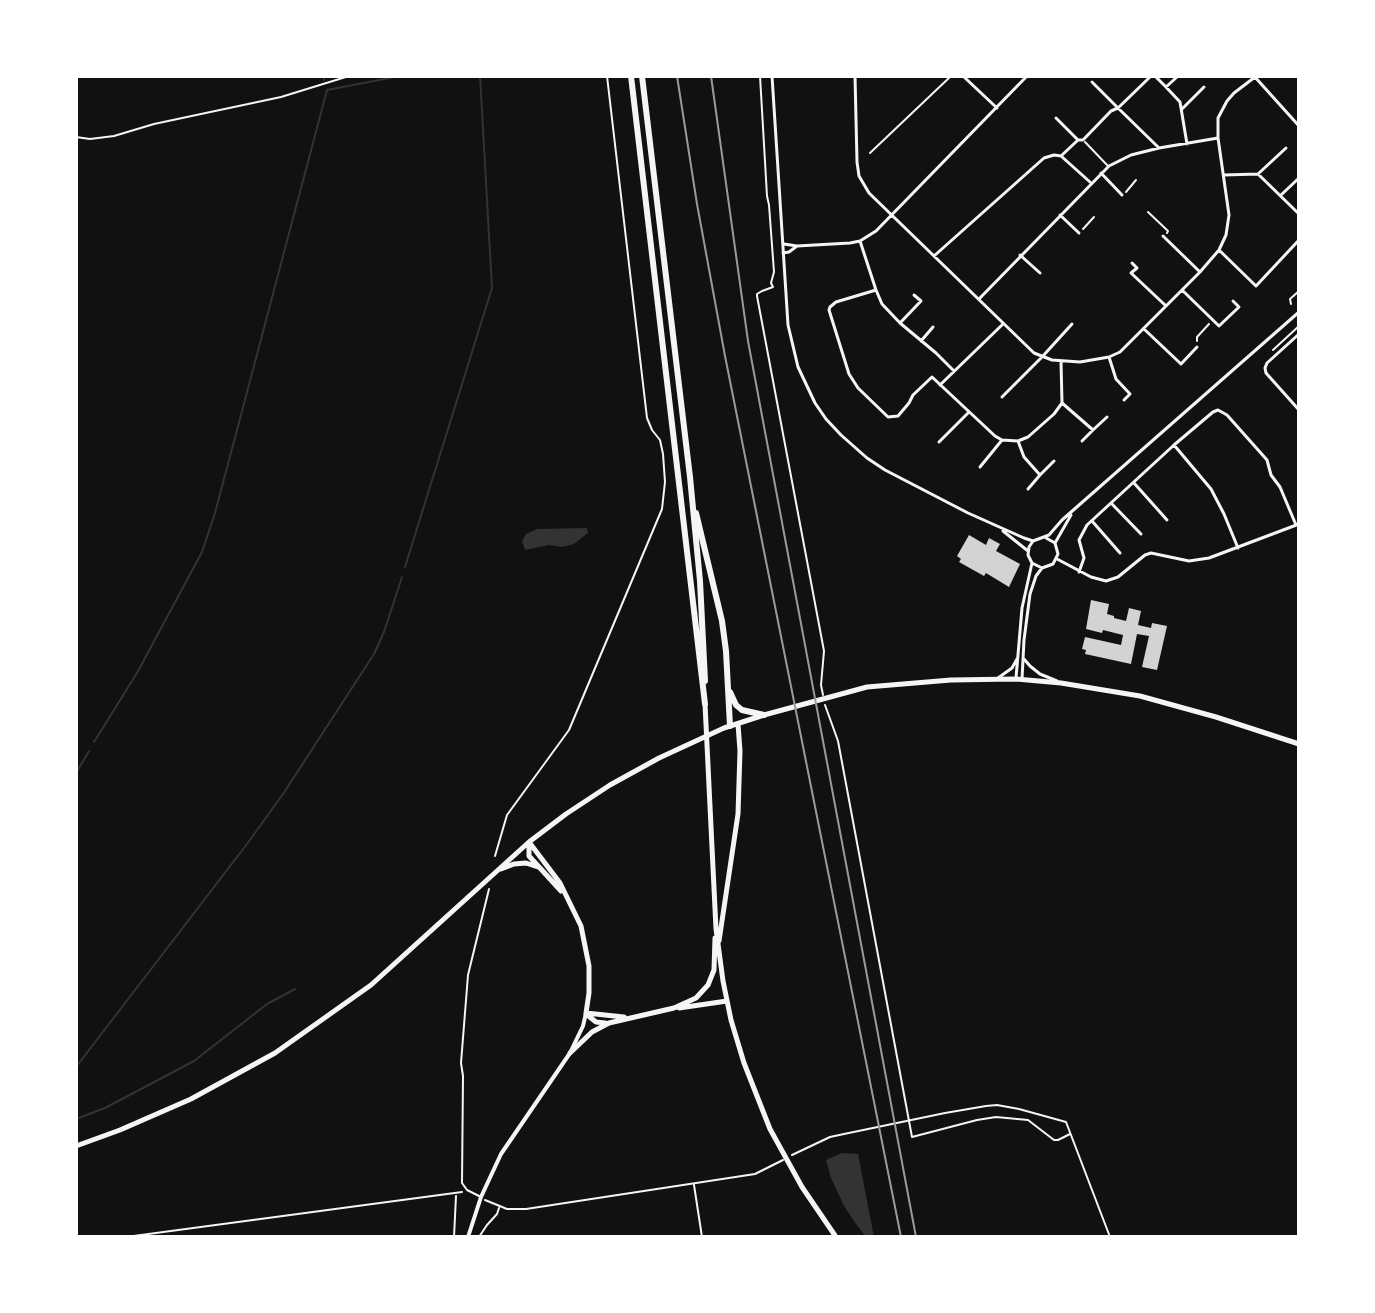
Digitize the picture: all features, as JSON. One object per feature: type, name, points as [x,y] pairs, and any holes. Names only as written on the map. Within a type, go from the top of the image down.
[{"type":"highway","points":[[631,76],[705,704]]},
{"type":"highway","points":[[642,76],[690,477],[704,642],[705,704]]},
{"type":"highway","points":[[690,477],[722,621],[731,726]]},
{"type":"highway","points":[[728,684],[736,705],[742,710],[764,715]]},
{"type":"main road","points":[[76,1146],[191,1099],[284,1048],[371,985],[495,871],[566,814],[610,785],[682,746],[764,715],[867,687],[1019,679],[1140,696],[1299,744]]},
{"type":"main road","points":[[705,704],[716,929],[727,1001],[744,1063],[770,1129],[802,1187],[836,1237]]},
{"type":"main road","points":[[718,945],[738,814],[740,767],[731,726]]},
{"type":"main road","points":[[529,842],[529,856],[565,894]]},
{"type":"main road","points":[[529,842],[560,883],[578,920],[589,966],[586,1013]]},
{"type":"main road","points":[[495,871],[514,864],[526,863],[539,867]]},
{"type":"main road","points":[[674,1008],[696,998],[708,985],[714,970],[716,929]]},
{"type":"main road","points":[[570,1053],[592,1032],[609,1023],[674,1008],[727,1001]]},
{"type":"main road","points":[[586,1013],[632,1017]]},
{"type":"main road","points":[[586,1013],[596,1022],[609,1023]]},
{"type":"street","points":[[772,76],[786,304],[791,345],[805,383],[826,419],[853,447],[885,470],[1000,528],[1033,541],[1046,538],[1299,312]]},
{"type":"street","points":[[855,76],[856,154],[859,176],[869,193],[1034,353],[1061,361],[1096,361],[1120,352],[1219,250],[1226,235],[1229,215],[1218,118],[1234,93],[1254,77],[1299,126]]},
{"type":"street","points":[[963,76],[997,108]]},
{"type":"street","points":[[782,244],[850,243],[876,231],[1027,76]]},
{"type":"street","points":[[1061,156],[1153,76],[1180,102],[1187,144]]},
{"type":"street","points":[[1166,87],[1178,76]]},
{"type":"street","points":[[1092,82],[1159,148]]},
{"type":"street","points":[[1182,109],[1204,87]]},
{"type":"street","points":[[1056,118],[1080,140]]},
{"type":"street","points":[[979,299],[1109,166],[1131,155],[1218,138]]},
{"type":"street","points":[[1224,175],[1258,174],[1286,148]]},
{"type":"street","points":[[934,256],[1044,158],[1061,156],[1091,183]]},
{"type":"street","points":[[1101,173],[1122,195]]},
{"type":"street","points":[[1258,174],[1299,214]]},
{"type":"street","points":[[1281,195],[1299,178]]},
{"type":"street","points":[[1060,215],[1079,233]]},
{"type":"street","points":[[1163,236],[1200,272]]},
{"type":"street","points":[[1219,250],[1256,286],[1299,240]]},
{"type":"street","points":[[860,241],[882,304],[954,371]]},
{"type":"street","points":[[783,253],[797,246]]},
{"type":"street","points":[[1020,255],[1040,273]]},
{"type":"street","points":[[1132,263],[1137,268],[1131,273],[1166,307]]},
{"type":"street","points":[[876,290],[836,302],[830,307],[830,314],[853,382],[871,402],[892,418],[905,409],[913,395],[932,377],[995,436],[1002,440],[1018,441],[1028,437],[1062,403],[1061,361]]},
{"type":"street","points":[[1182,290],[1219,326],[1239,307],[1233,301]]},
{"type":"street","points":[[900,323],[921,301],[914,295]]},
{"type":"street","points":[[940,385],[1003,324]]},
{"type":"street","points":[[1002,397],[1072,324]]},
{"type":"street","points":[[921,341],[933,327]]},
{"type":"street","points":[[1144,329],[1181,364],[1197,347]]},
{"type":"street","points":[[1299,334],[1265,368],[1299,410]]},
{"type":"street","points":[[1109,357],[1116,379],[1130,394],[1124,400]]},
{"type":"street","points":[[1062,403],[1093,430]]},
{"type":"street","points":[[1057,559],[1079,572],[1106,581],[1118,577],[1151,553],[1189,561],[1209,558],[1298,525],[1271,475],[1267,460],[1227,415],[1218,410],[1174,445],[1087,525],[1079,540],[1084,558],[1079,572]]},
{"type":"street","points":[[939,442],[969,412]]},
{"type":"street","points":[[1082,441],[1107,417]]},
{"type":"street","points":[[980,467],[1002,440]]},
{"type":"street","points":[[1018,441],[1024,457],[1040,475]]},
{"type":"street","points":[[1174,445],[1211,489],[1238,548]]},
{"type":"street","points":[[1028,489],[1054,461]]},
{"type":"street","points":[[1134,483],[1167,520]]},
{"type":"street","points":[[1111,503],[1141,534]]},
{"type":"street","points":[[1055,543],[1073,512]]},
{"type":"street","points":[[1092,521],[1120,553]]},
{"type":"street","points":[[1000,528],[1028,551],[1032,563],[1022,608],[1017,659],[1019,679]]},
{"type":"street","points":[[1032,563],[1042,568],[1057,559],[1058,548],[1046,538]]},
{"type":"street","points":[[1028,551],[1033,541]]},
{"type":"street","points":[[1019,679],[1030,594],[1042,568]]},
{"type":"street","points":[[997,679],[1012,668],[1017,659]]},
{"type":"street","points":[[1024,659],[1040,674],[1061,683]]},
{"type":"street","points":[[468,1237],[481,1197],[501,1154],[570,1053],[586,1013]]},
{"type":"lane","points":[[76,137],[114,136],[154,124],[258,103],[349,76]]},
{"type":"lane","points":[[495,856],[507,815],[569,730],[662,509],[665,482],[663,454],[660,440],[647,418],[607,76]]},
{"type":"lane","points":[[1080,140],[1109,166]]},
{"type":"lane","points":[[481,1197],[463,1187],[461,1177],[461,1063],[468,975],[489,889]]},
{"type":"path","points":[[760,76],[774,272],[773,287],[757,294],[759,314],[824,651],[821,685],[838,741],[912,1137],[996,1117],[1028,1120],[1054,1140],[1070,1134]]},
{"type":"path","points":[[870,153],[951,76]]},
{"type":"path","points":[[1122,195],[1136,180]]},
{"type":"path","points":[[1148,212],[1168,231],[1163,236]]},
{"type":"path","points":[[1079,233],[1094,217]]},
{"type":"path","points":[[1291,304],[1290,299],[1299,291]]},
{"type":"path","points":[[1197,347],[1197,337],[1213,320]]},
{"type":"path","points":[[798,1151],[830,1137],[974,1107],[997,1105],[1019,1109],[1066,1122],[1110,1237]]},
{"type":"path","points":[[481,1197],[499,1207],[526,1209],[755,1174],[774,1165]]},
{"type":"path","points":[[694,1184],[702,1237]]},
{"type":"path","points":[[126,1237],[456,1195],[467,1190]]},
{"type":"path","points":[[454,1237],[456,1195]]},
{"type":"path","points":[[479,1237],[499,1207]]},
{"type":"shaded area","points":[[587,528],[588,533],[574,544],[562,547],[549,545],[525,550],[522,541],[526,534],[537,529]]},
{"type":"shaded area","points":[[842,1153],[858,1154],[874,1237],[866,1237],[856,1224],[831,1178],[826,1160]]},
{"type":"building","points":[[969,535],[986,545],[989,538],[1000,544],[996,551],[1020,564],[1009,587],[959,562],[961,559],[957,556]]},
{"type":"building","points":[[1091,600],[1109,604],[1107,614],[1114,618],[1126,621],[1129,608],[1141,611],[1138,625],[1151,628],[1152,623],[1167,626],[1157,670],[1142,667],[1149,636],[1137,634],[1131,664],[1085,654],[1086,650],[1082,649],[1085,637],[1121,645],[1123,635],[1086,629]]},
{"type":"waterway","points":[[323,76],[324,80]]},
{"type":"waterway","points":[[94,742],[137,673],[202,552],[327,90],[400,76]]},
{"type":"waterway","points":[[405,567],[492,288],[480,76]]},
{"type":"waterway","points":[[76,1067],[283,794],[374,654],[402,577]]},
{"type":"waterway","points":[[76,773],[89,751]]},
{"type":"waterway","points":[[76,1119],[105,1108],[194,1061],[267,1004],[295,989]]},
{"type":"railway","points":[[677,76],[725,356],[901,1237]]},
{"type":"railway","points":[[711,76],[748,341],[916,1237]]}]
